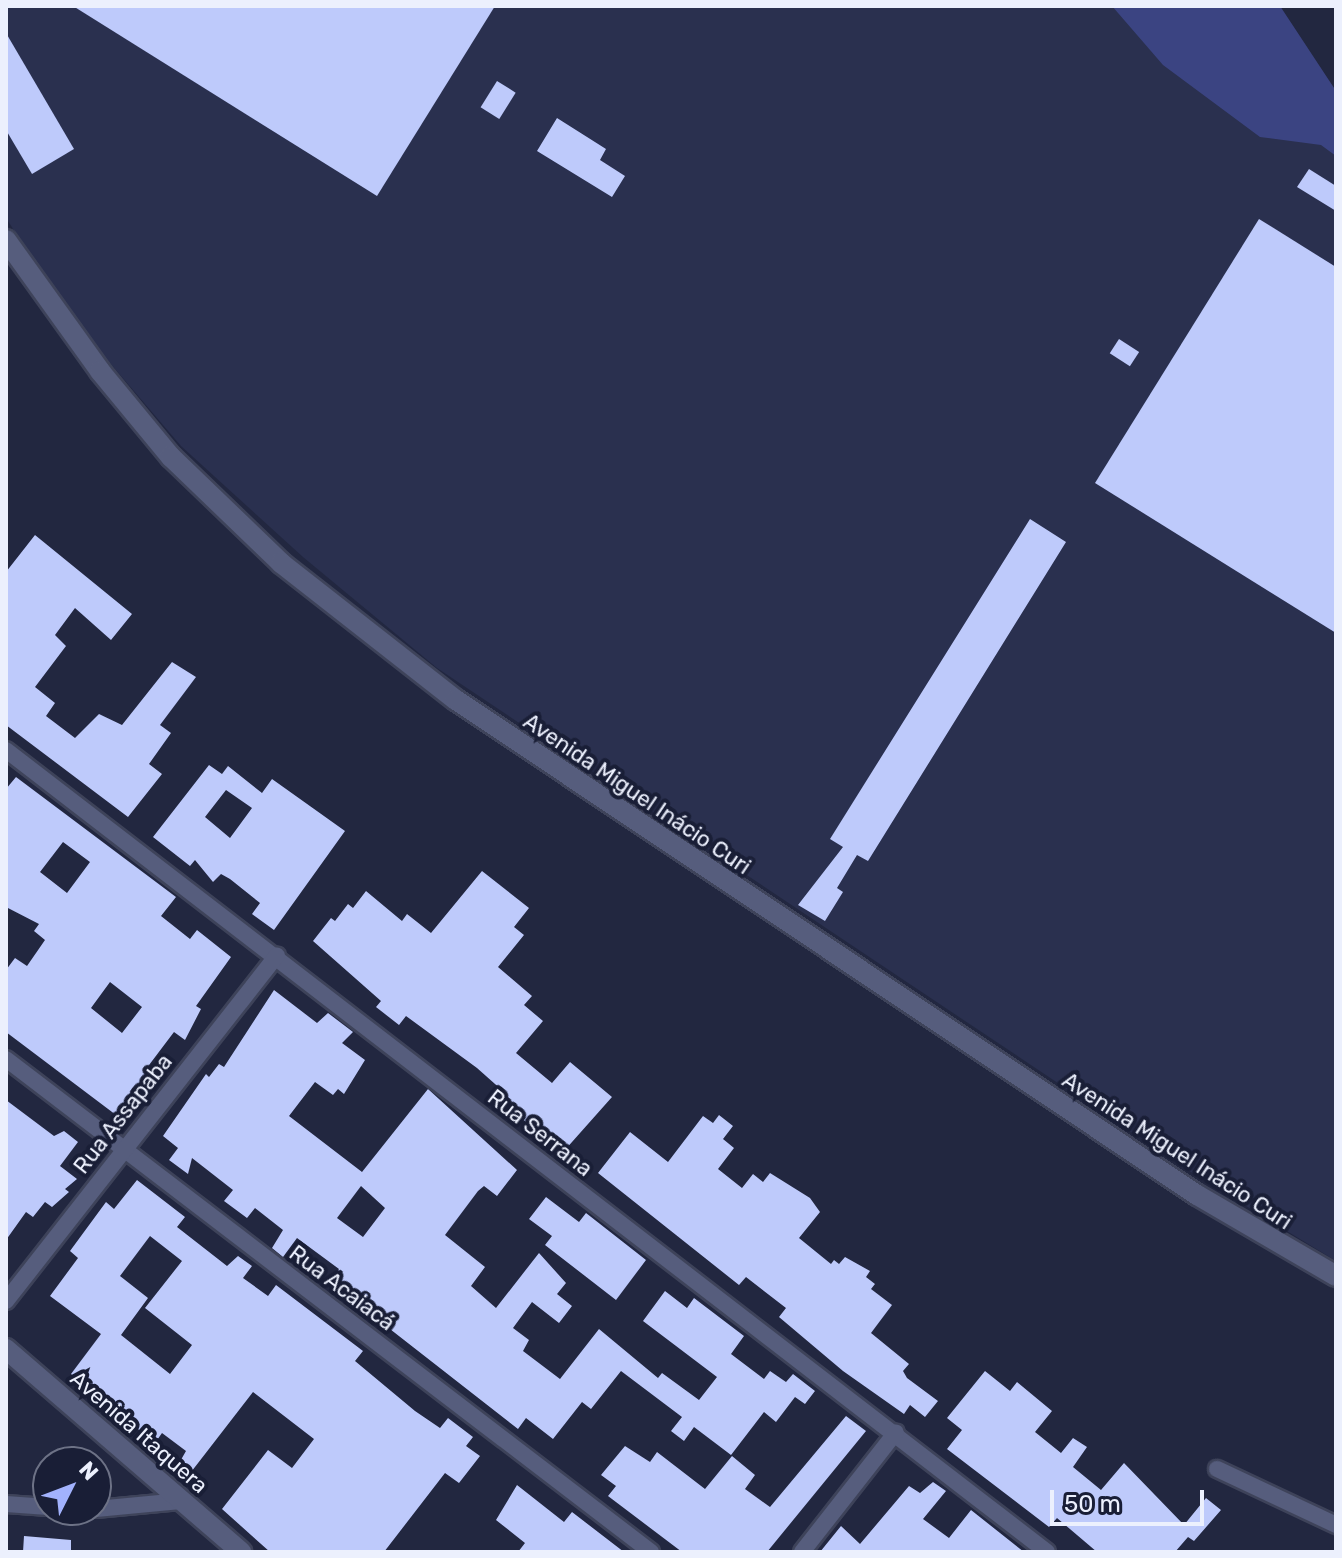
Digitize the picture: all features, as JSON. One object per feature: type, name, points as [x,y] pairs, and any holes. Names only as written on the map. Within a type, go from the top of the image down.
[{"type":"street","name":"Avenida Miguel Inácio Curi","points":[[6,240],[100,371],[171,457],[281,563],[444,691],[1197,1195],[1336,1276]]},
{"type":"street","name":"Rua Serrana","points":[[6,750],[896,1432],[1047,1552]]},
{"type":"street","name":"Rua Assapaba","points":[[6,1301],[123,1148],[277,956]]},
{"type":"street","name":"Rua Acaiacá","points":[[6,1059],[651,1552]]},
{"type":"street","name":"Avenida Itaquera","points":[[6,1349],[241,1552]]},
{"type":"street","points":[[802,1552],[896,1432]]},
{"type":"street","points":[[1217,1469],[1336,1525]]},
{"type":"street","points":[[112,1507],[181,1501]]},
{"type":"street","points":[[6,1504],[32,1506]]},
{"type":"shaded area","points":[[6,6],[1280,6],[1336,91],[1336,1261],[1197,1176],[437,668],[303,557],[181,446],[68,314],[6,218]]},
{"type":"shaded area","points":[[1112,6],[1280,6],[1336,91],[1336,156],[1321,145],[1260,137],[1163,65]]},
{"type":"building","points":[[73,6],[495,6],[377,196]]},
{"type":"building","points":[[6,33],[74,149],[32,174],[6,130]]},
{"type":"building","points":[[497,81],[516,93],[499,119],[481,107]]},
{"type":"building","points":[[557,118],[606,149],[600,160],[625,176],[612,197],[537,151]]},
{"type":"building","points":[[1309,169],[1336,186],[1336,211],[1297,187]]},
{"type":"building","points":[[1259,219],[1336,267],[1336,633],[1095,483]]},
{"type":"building","points":[[1119,339],[1139,352],[1130,366],[1110,353]]},
{"type":"building","points":[[1030,519],[1066,542],[868,861],[857,855],[837,888],[843,892],[825,921],[798,905],[843,847],[830,839]]},
{"type":"building","points":[[35,535],[132,614],[111,640],[75,608],[55,635],[66,646],[35,687],[55,703],[46,716],[75,738],[99,714],[122,725],[172,662],[196,677],[160,725],[171,733],[149,764],[162,774],[128,817],[6,725],[6,572]]},
{"type":"building","points":[[209,765],[222,774],[228,766],[262,793],[272,779],[345,831],[274,930],[252,914],[260,903],[230,879],[221,874],[213,882],[195,860],[190,866],[153,837]],"holes":[[[226,790],[252,808],[230,838],[205,817]]]},
{"type":"building","points":[[16,777],[176,897],[161,916],[190,939],[197,930],[231,957],[196,1006],[201,1009],[185,1040],[174,1032],[146,1069],[155,1076],[120,1118],[6,1032],[6,970],[15,958],[27,966],[45,940],[34,931],[39,924],[6,907],[6,789]],"holes":[[[63,842],[90,862],[67,893],[40,872]],[[110,982],[142,1007],[122,1033],[91,1008]]]},
{"type":"building","points":[[482,871],[529,908],[514,927],[524,935],[498,967],[532,996],[524,1005],[543,1021],[516,1053],[552,1083],[570,1062],[612,1097],[564,1151],[497,1100],[504,1092],[477,1068],[406,1016],[399,1025],[376,1007],[381,1001],[313,941],[331,918],[335,921],[348,904],[353,908],[366,891],[402,921],[407,914],[431,933]]},
{"type":"building","points":[[274,990],[317,1023],[328,1013],[353,1032],[342,1043],[365,1060],[344,1094],[338,1089],[333,1095],[315,1082],[289,1116],[362,1172],[428,1089],[517,1170],[497,1196],[484,1186],[478,1191],[445,1235],[485,1267],[471,1286],[496,1308],[539,1253],[566,1283],[557,1294],[572,1306],[559,1323],[532,1302],[513,1328],[529,1340],[523,1351],[560,1379],[599,1329],[658,1378],[662,1373],[699,1400],[717,1377],[643,1321],[665,1291],[687,1308],[694,1298],[744,1336],[731,1354],[764,1379],[770,1371],[786,1382],[793,1374],[815,1391],[805,1404],[795,1397],[776,1422],[764,1412],[731,1455],[694,1427],[684,1441],[671,1431],[682,1417],[621,1371],[591,1409],[582,1402],[553,1439],[526,1418],[518,1429],[330,1281],[339,1269],[297,1238],[283,1257],[272,1248],[283,1230],[255,1208],[247,1218],[224,1201],[233,1190],[192,1158],[188,1174],[169,1160],[178,1148],[163,1136],[206,1074],[209,1077],[219,1064],[224,1067]],"holes":[[[361,1186],[385,1208],[363,1237],[337,1218]]]},
{"type":"building","points":[[6,1100],[54,1136],[64,1131],[78,1142],[60,1166],[77,1179],[65,1189],[69,1192],[52,1207],[45,1202],[33,1217],[26,1212],[6,1240]]},
{"type":"building","points":[[719,1115],[733,1126],[723,1139],[734,1148],[718,1169],[742,1188],[753,1174],[763,1182],[770,1173],[810,1198],[820,1212],[799,1238],[831,1264],[834,1260],[839,1264],[845,1257],[870,1271],[866,1277],[875,1284],[871,1289],[892,1305],[871,1333],[909,1364],[903,1371],[907,1378],[938,1401],[925,1417],[910,1405],[904,1414],[843,1371],[779,1317],[786,1308],[746,1277],[739,1285],[598,1173],[630,1132],[668,1162],[703,1116],[713,1123]]},
{"type":"building","points":[[137,1180],[185,1217],[177,1227],[227,1266],[238,1256],[252,1266],[243,1278],[268,1296],[276,1285],[363,1351],[355,1361],[415,1411],[440,1428],[448,1418],[473,1437],[466,1446],[480,1456],[459,1483],[445,1473],[384,1552],[270,1552],[222,1509],[268,1450],[292,1468],[314,1439],[253,1392],[188,1476],[178,1465],[186,1451],[162,1433],[155,1443],[71,1374],[101,1334],[50,1296],[78,1258],[70,1251],[106,1202],[114,1209]],"holes":[[[150,1236],[182,1261],[145,1308],[192,1345],[170,1374],[121,1335],[148,1298],[120,1276]]]},
{"type":"building","points":[[546,1197],[579,1222],[586,1213],[646,1260],[616,1300],[545,1245],[552,1236],[529,1219]]},
{"type":"building","points":[[985,1371],[1010,1391],[1017,1382],[1052,1411],[1035,1432],[1061,1453],[1073,1438],[1087,1447],[1073,1467],[1101,1490],[1124,1463],[1184,1525],[1206,1498],[1221,1510],[1194,1541],[1188,1537],[1175,1552],[1097,1552],[1057,1518],[1049,1527],[947,1449],[962,1430],[947,1418]]},
{"type":"building","points":[[846,1416],[866,1431],[767,1552],[682,1552],[608,1496],[616,1486],[601,1475],[625,1446],[650,1462],[657,1452],[705,1489],[732,1456],[755,1475],[745,1489],[770,1507]]},
{"type":"building","points":[[933,1482],[946,1491],[923,1519],[949,1538],[971,1510],[1024,1552],[820,1552],[841,1526],[860,1544],[909,1486],[920,1493]]},
{"type":"building","points":[[517,1485],[564,1522],[572,1512],[624,1552],[518,1552],[525,1543],[496,1520]]},
{"type":"building","points":[[24,1536],[71,1540],[71,1552],[23,1552]]}]
